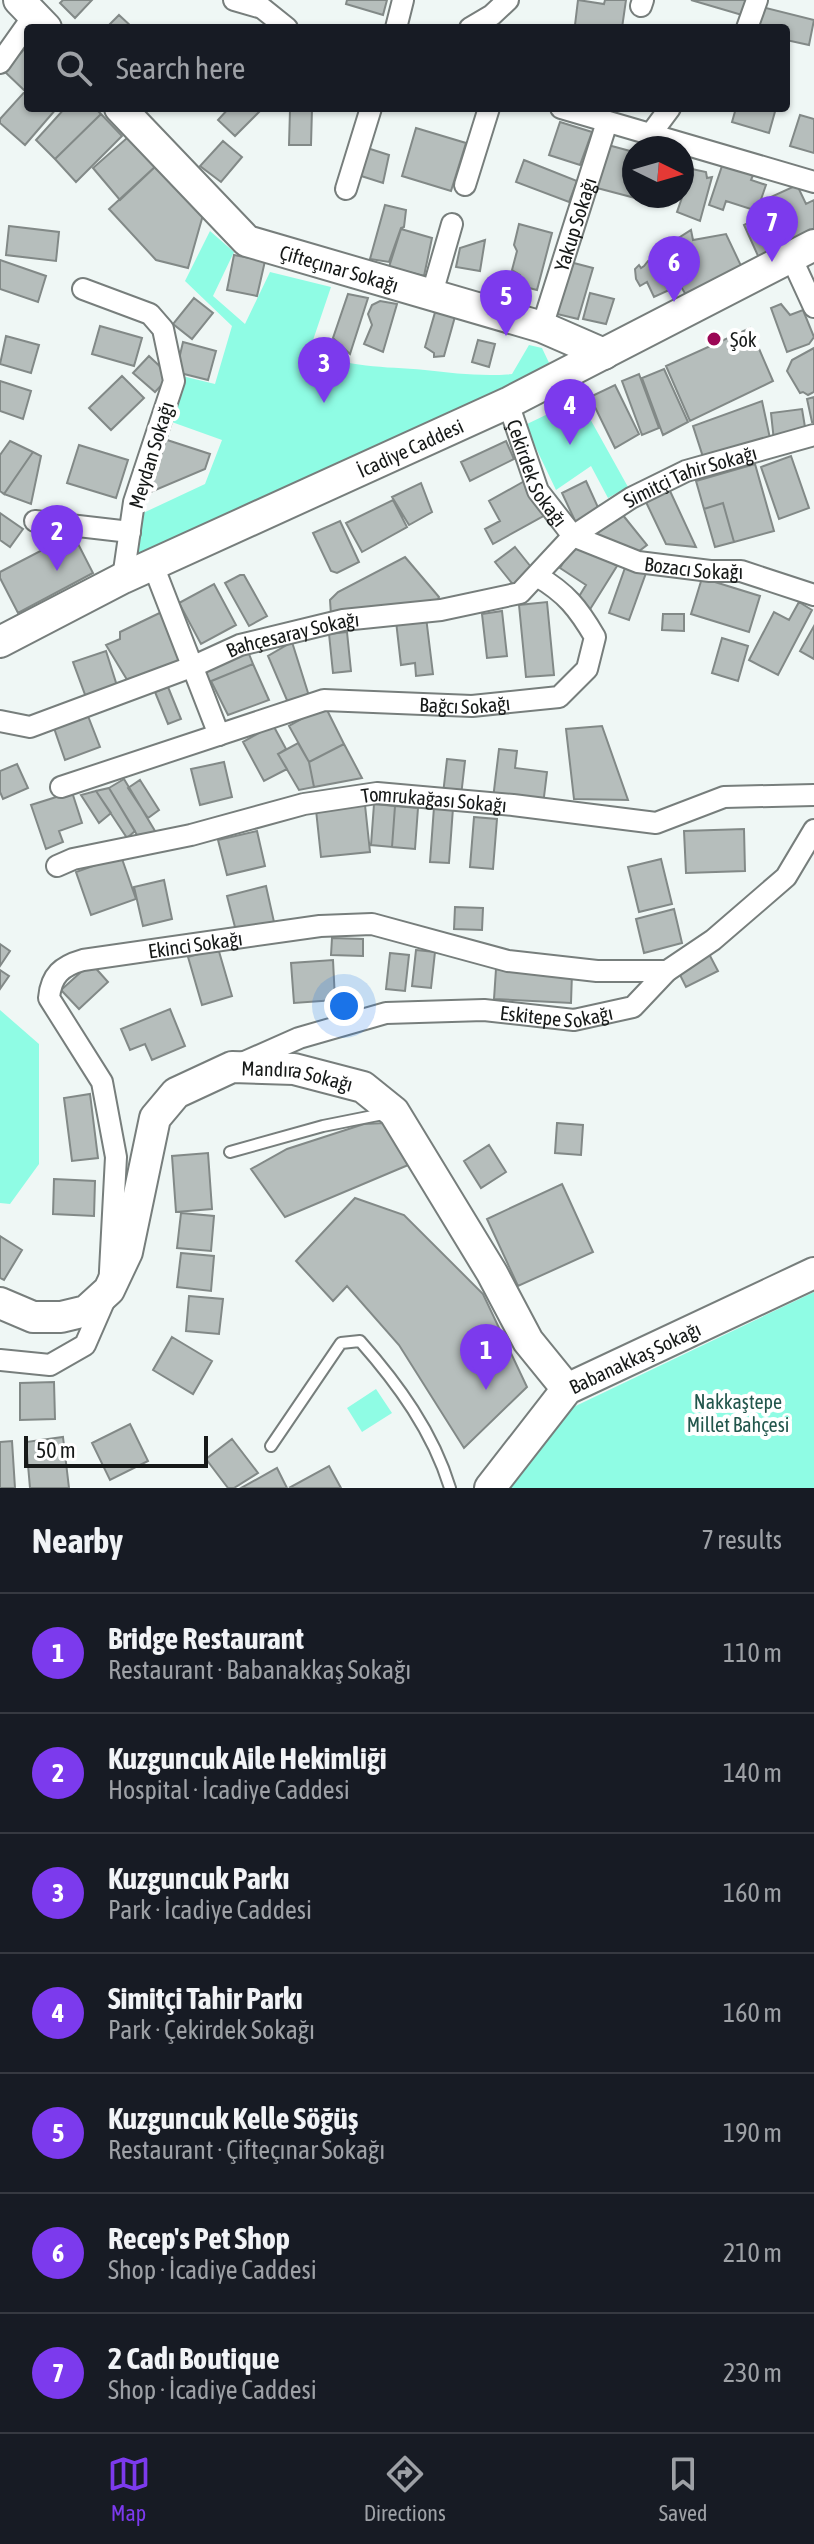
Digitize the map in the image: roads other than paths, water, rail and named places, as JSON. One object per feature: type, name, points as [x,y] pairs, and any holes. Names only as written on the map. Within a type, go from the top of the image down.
[{"type":"street","points":[[234,0],[260,4],[282,24]]},
{"type":"street","points":[[397,24],[403,0]]},
{"type":"street","points":[[477,24],[508,0]]},
{"type":"street","points":[[748,24],[757,0]]},
{"type":"street","points":[[0,63],[24,27]]},
{"type":"street","name":"Çifteçınar Sokağı","points":[[124,112],[247,241],[542,327],[604,354]]},
{"type":"street","points":[[346,189],[370,112]]},
{"type":"street","points":[[465,185],[488,112]]},
{"type":"street","points":[[574,112],[814,182]]},
{"type":"street","points":[[650,135],[667,112]]},
{"type":"street","name":"Yakup Sokağı","points":[[542,327],[607,122]]},
{"type":"street","points":[[431,297],[452,224]]},
{"type":"street","points":[[803,251],[814,307]]},
{"type":"street","name":"İcadiye Caddesi","points":[[0,642],[123,578],[508,403],[803,251]]},
{"type":"street","name":"Meydan Sokağı","points":[[83,289],[150,314],[158,321],[170,355],[174,381],[134,502],[123,578]]},
{"type":"street","name":"Çekirdek Sokağı","points":[[508,403],[538,491],[573,536]]},
{"type":"street","name":"Simitçi Tahir Sokağı","points":[[573,536],[631,498],[686,471],[814,435]]},
{"type":"street","points":[[35,521],[130,532]]},
{"type":"street","name":"Bahçesaray Sokağı","points":[[0,721],[30,727],[194,666],[240,645],[343,620],[441,610],[520,593],[573,536]]},
{"type":"street","name":"Bozacı Sokağı","points":[[573,536],[638,562],[710,571],[741,571],[814,595]]},
{"type":"street","points":[[153,565],[219,735]]},
{"type":"street","name":"Bağcı Sokağı","points":[[61,787],[324,700],[472,706],[559,697],[587,669],[595,637],[579,609],[556,587],[537,576]]},
{"type":"street","name":"Tomrukağası Sokağı","points":[[57,866],[73,859],[191,835],[304,804],[377,793],[513,805],[656,823],[724,797],[814,795]]},
{"type":"street","name":"Eskitepe Sokağı","points":[[232,1067],[299,1038],[386,1013],[484,1010],[574,1020],[633,1007],[667,971],[713,940],[786,877],[814,830]]},
{"type":"street","name":"Ekinci Sokağı","points":[[109,1290],[116,1157],[102,1082],[49,998],[50,984],[64,965],[320,926],[372,924],[508,961],[597,971],[667,971]]},
{"type":"street","name":"Mandıra Sokağı","points":[[109,1290],[127,1252],[155,1118],[176,1093],[232,1067],[294,1069],[363,1087],[394,1112],[492,1273],[528,1341],[567,1389]]},
{"type":"street","name":"Babanakkaş Sokağı","points":[[490,1488],[567,1389],[814,1273]]},
{"type":"street","points":[[0,1303],[33,1317],[61,1317],[86,1311],[109,1290]]},
{"type":"street","points":[[0,1360],[50,1365],[85,1345],[109,1290]]},
{"type":"lane","points":[[230,1152],[323,1126],[394,1112]]},
{"type":"lane","points":[[271,1446],[341,1343],[360,1341],[387,1371],[432,1440],[450,1488]]},
{"type":"place","name":"2 Cadı Boutique","points":[[772,262]]},
{"type":"place","name":"Recep's Pet Shop","points":[[674,302]]},
{"type":"place","name":"Kuzguncuk Kelle Söğüş","points":[[506,336]]},
{"type":"place","name":"Şok","points":[[714,339]]},
{"type":"place","name":"Kuzguncuk Parkı","points":[[324,403]]},
{"type":"place","name":"Simitçi Tahir Parkı","points":[[570,445]]},
{"type":"place","name":"Kuzguncuk Aile Hekimliği","points":[[57,571]]},
{"type":"place","name":"Bridge Restaurant","points":[[486,1390]]},
{"type":"park label","name":"Nakkaştepe Millet Bahçesi","points":[[738,1412]]}]
